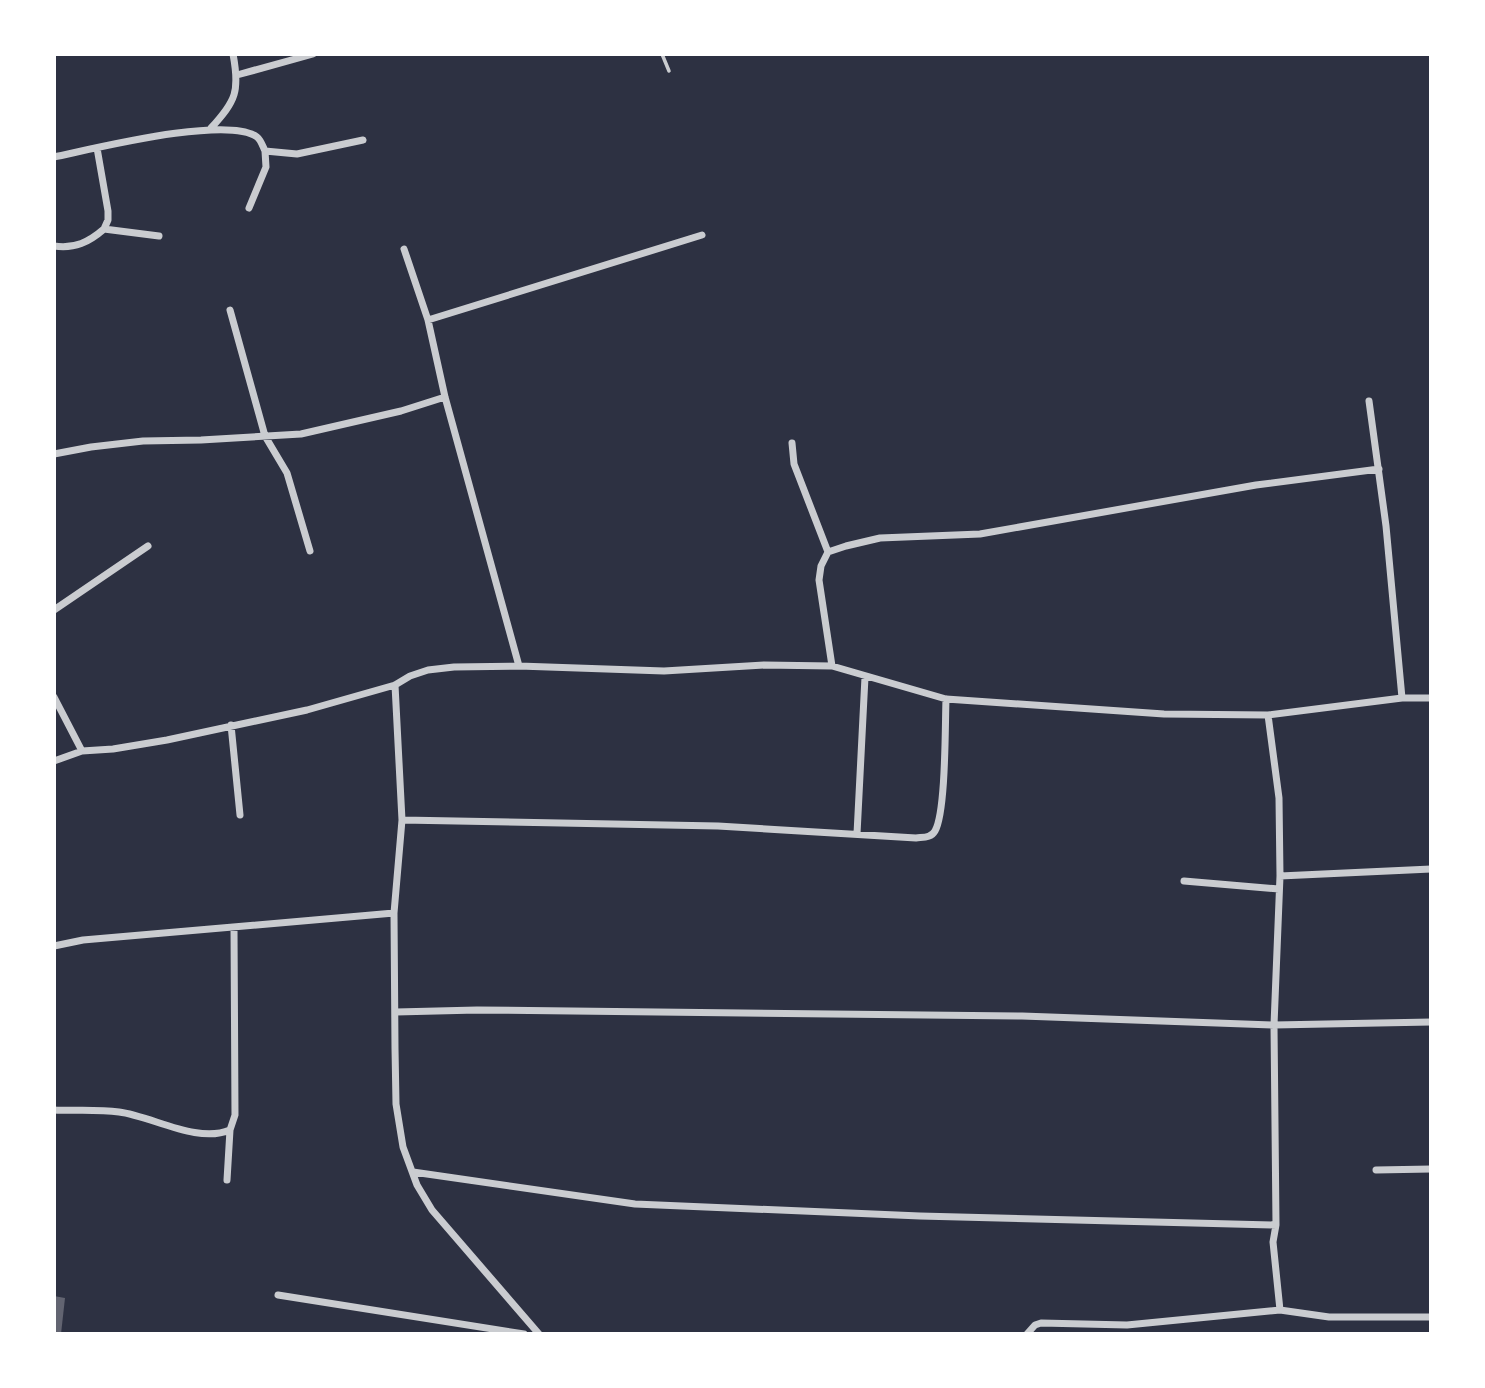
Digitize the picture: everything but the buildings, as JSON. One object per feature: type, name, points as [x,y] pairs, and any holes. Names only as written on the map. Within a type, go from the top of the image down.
[{"type":"street","points":[[211,128],[230,108],[234,99],[237,75],[233,54]]},
{"type":"street","points":[[237,75],[313,54]]},
{"type":"street","points":[[54,158],[211,128],[243,131],[259,138],[265,151],[266,167],[249,208]]},
{"type":"street","points":[[265,151],[297,154],[363,140]]},
{"type":"street","points":[[54,246],[73,247],[84,244],[104,229],[108,220],[97,148]]},
{"type":"street","points":[[104,229],[159,236]]},
{"type":"street","points":[[428,320],[702,235]]},
{"type":"street","points":[[404,249],[428,320],[445,397],[519,666]]},
{"type":"street","points":[[230,310],[265,436],[287,473],[310,551]]},
{"type":"street","points":[[54,454],[143,441],[301,434],[401,411],[445,397]]},
{"type":"street","points":[[1369,401],[1386,526],[1402,698]]},
{"type":"street","points":[[792,443],[794,464],[828,552]]},
{"type":"street","points":[[832,666],[819,580],[821,566],[828,552],[846,545],[880,538],[980,534],[1256,485],[1378,469]]},
{"type":"street","points":[[54,610],[148,546]]},
{"type":"street","points":[[54,761],[82,751],[167,740],[307,710],[396,685],[410,676],[428,670],[519,666],[664,671],[764,665],[832,666],[946,699],[1164,714],[1269,715],[1402,698],[1431,698]]},
{"type":"street","points":[[857,834],[865,677]]},
{"type":"street","points":[[396,685],[402,820],[394,913],[396,1104],[403,1147],[432,1210],[539,1334]]},
{"type":"street","points":[[54,698],[82,751]]},
{"type":"street","points":[[402,820],[718,826],[916,838],[933,834],[940,811],[946,699]]},
{"type":"street","points":[[1269,715],[1279,797],[1280,876],[1274,1025],[1276,1225],[1273,1242],[1280,1311]]},
{"type":"street","points":[[232,725],[240,815]]},
{"type":"street","points":[[1280,876],[1431,869]]},
{"type":"street","points":[[1184,881],[1279,889]]},
{"type":"street","points":[[54,946],[83,940],[394,913]]},
{"type":"street","points":[[227,1180],[230,1130],[235,1115],[234,927]]},
{"type":"street","points":[[396,1012],[477,1010],[1022,1016],[1274,1025],[1431,1022]]},
{"type":"street","points":[[54,1110],[92,1109],[123,1112],[166,1125],[213,1134],[230,1130]]},
{"type":"street","points":[[1376,1170],[1431,1169]]},
{"type":"street","points":[[413,1172],[635,1204],[920,1216],[1276,1225]]},
{"type":"street","points":[[278,1295],[524,1334]]},
{"type":"street","points":[[1027,1334],[1035,1325],[1041,1323],[1127,1325],[1280,1311],[1329,1317],[1431,1318]]},
{"type":"lane","points":[[662,54],[669,71]]}]
